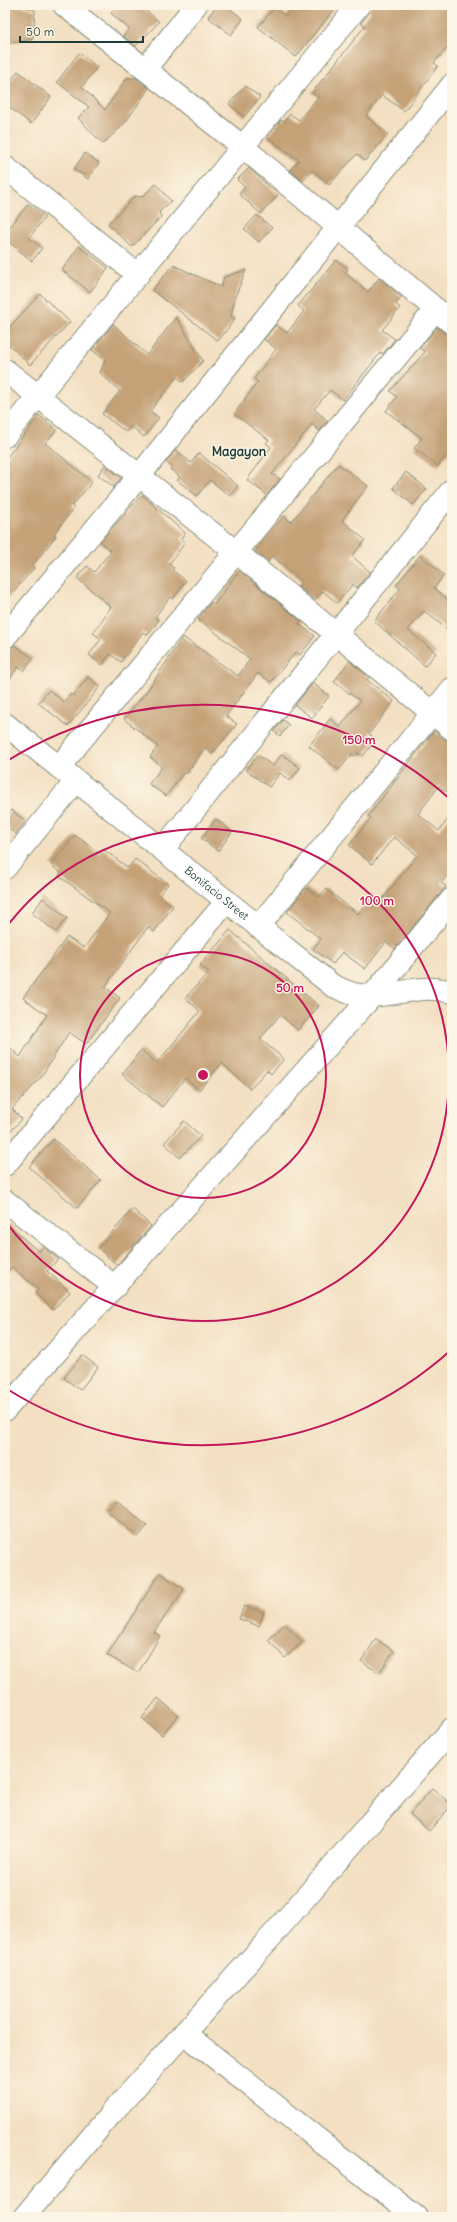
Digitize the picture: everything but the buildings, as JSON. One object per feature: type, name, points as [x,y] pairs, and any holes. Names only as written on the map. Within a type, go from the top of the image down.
[{"type":"street","points":[[64,5],[243,147],[452,323]]},
{"type":"street","points":[[145,69],[196,5]]},
{"type":"street","points":[[5,436],[359,5]]},
{"type":"street","points":[[5,637],[140,476],[452,85]]},
{"type":"street","points":[[5,167],[138,275]]},
{"type":"street","points":[[59,767],[436,309]]},
{"type":"street","points":[[5,370],[236,552],[334,634],[452,729]]},
{"type":"street","points":[[163,849],[334,634],[452,490]]},
{"type":"street","points":[[258,927],[452,689]]},
{"type":"street","name":"Bonifacio Street","points":[[5,724],[333,986],[358,995],[372,996],[427,987],[452,992]]},
{"type":"street","points":[[5,868],[76,781]]},
{"type":"street","points":[[5,1410],[372,996],[452,900]]},
{"type":"street","points":[[5,1165],[226,901]]},
{"type":"street","points":[[5,1201],[115,1287]]},
{"type":"street","points":[[24,2217],[110,2115],[184,2034],[452,1729]]},
{"type":"street","points":[[184,2034],[416,2217]]},
{"type":"district","name":"Magayon","points":[[239,451]]}]
